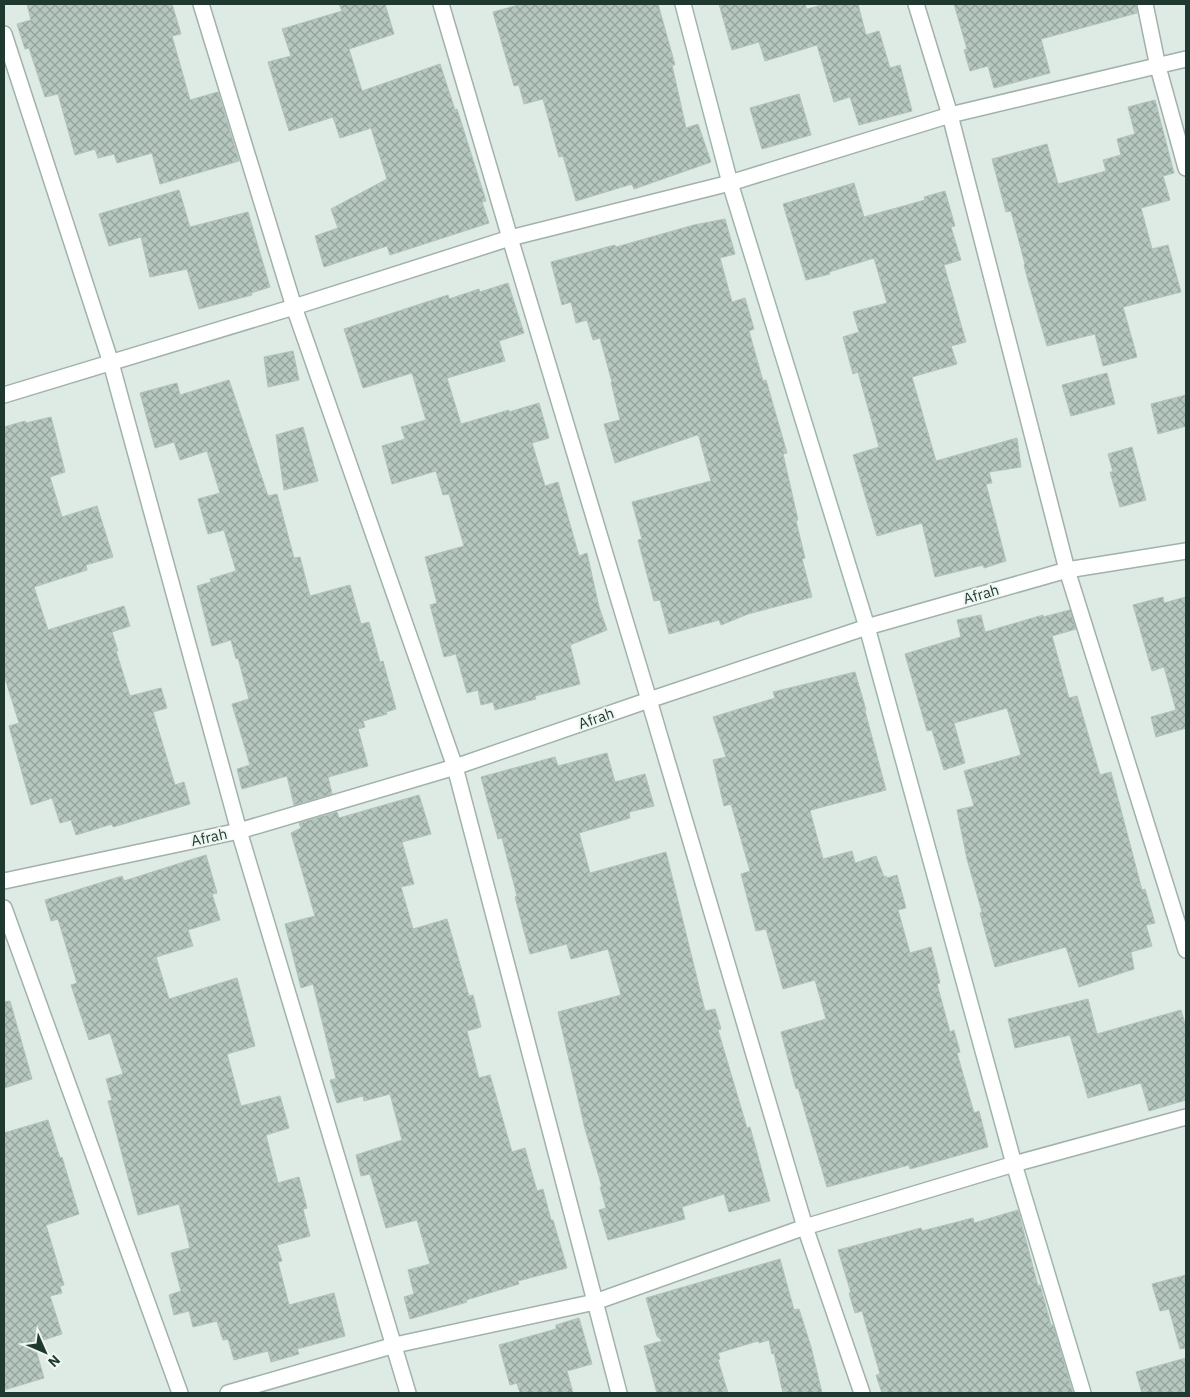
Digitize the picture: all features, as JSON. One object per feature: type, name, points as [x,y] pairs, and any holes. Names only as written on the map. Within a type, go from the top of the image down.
[{"type":"street","points":[[201,4],[294,307],[455,767],[619,1393]]},
{"type":"street","points":[[441,4],[805,1227],[862,1393]]},
{"type":"street","points":[[683,4],[730,183],[866,627],[1014,1164],[1083,1393]]},
{"type":"street","points":[[916,4],[950,115],[1067,570],[1186,950]]},
{"type":"street","points":[[1144,4],[1158,67],[1186,168]]},
{"type":"street","points":[[4,34],[111,363],[239,831],[408,1393]]},
{"type":"street","points":[[4,395],[294,307],[510,238],[730,183],[950,115],[1186,59]]},
{"type":"street","name":"Afrah","points":[[4,881],[239,831],[455,767],[866,627],[1067,570],[1186,551]]},
{"type":"street","points":[[4,908],[180,1393]]},
{"type":"street","points":[[228,1393],[395,1345],[595,1302],[805,1227],[1014,1164],[1186,1118]]},
{"type":"building","points":[[27,4],[172,4],[181,34],[172,36],[190,100],[218,92],[239,161],[160,184],[152,153],[117,163],[114,154],[98,158],[95,149],[75,155],[58,94],[45,97],[29,48],[25,49],[17,24],[31,20]]},
{"type":"building","points":[[339,4],[385,4],[394,34],[349,49],[362,91],[440,64],[455,110],[457,109],[486,201],[482,202],[489,223],[390,255],[387,246],[324,267],[315,236],[338,228],[331,209],[387,179],[371,128],[340,138],[333,117],[289,131],[268,62],[291,56],[282,29],[342,11]]},
{"type":"building","points":[[522,4],[658,4],[675,65],[672,65],[686,128],[698,124],[711,162],[634,189],[632,184],[576,201],[563,156],[559,157],[543,99],[524,104],[519,85],[514,86],[493,12]]},
{"type":"building","points":[[719,4],[805,4],[807,9],[825,4],[858,4],[866,35],[879,31],[890,68],[900,65],[912,111],[859,125],[850,97],[834,102],[817,45],[765,61],[759,42],[732,50]]},
{"type":"building","points":[[954,4],[1136,4],[1137,13],[1041,39],[1050,73],[994,88],[988,66],[970,71],[964,50],[967,49]]},
{"type":"building","points":[[799,94],[811,135],[762,149],[750,108]]},
{"type":"building","points":[[1155,100],[1174,173],[1163,176],[1170,200],[1141,208],[1152,249],[1168,245],[1181,292],[1123,307],[1137,357],[1103,366],[1095,334],[1047,346],[1011,211],[1006,212],[992,159],[1047,144],[1058,184],[1106,171],[1103,160],[1121,155],[1117,139],[1135,134],[1128,107]]},
{"type":"building","points":[[854,183],[864,217],[925,200],[924,197],[945,191],[955,226],[951,227],[961,260],[944,265],[966,342],[951,346],[957,364],[912,377],[936,461],[1017,438],[1021,467],[989,472],[992,483],[986,484],[1006,561],[984,568],[983,565],[935,577],[922,523],[877,536],[853,455],[879,447],[858,372],[853,374],[843,337],[859,332],[853,312],[887,303],[874,258],[829,272],[830,274],[806,280],[783,204]]},
{"type":"building","points":[[179,190],[190,227],[248,212],[270,287],[251,293],[252,295],[199,309],[187,269],[150,277],[141,237],[109,246],[99,214]]},
{"type":"building","points":[[725,219],[735,254],[720,258],[732,302],[745,298],[754,329],[749,331],[763,381],[766,380],[787,453],[783,454],[805,558],[802,559],[812,597],[748,614],[721,625],[719,620],[669,634],[660,600],[654,601],[638,540],[642,539],[632,502],[711,481],[699,437],[697,435],[615,463],[604,424],[620,420],[600,338],[593,340],[587,320],[576,323],[571,302],[562,305],[551,262],[615,245],[616,247],[694,225]]},
{"type":"building","points":[[508,283],[524,333],[499,341],[505,361],[447,378],[461,424],[539,403],[549,438],[532,443],[545,486],[558,482],[579,556],[587,553],[599,607],[607,630],[570,645],[580,684],[535,696],[536,699],[495,710],[493,702],[481,705],[478,690],[467,693],[456,654],[444,657],[430,605],[437,603],[425,557],[464,546],[449,494],[443,495],[436,471],[392,484],[382,446],[405,439],[401,427],[426,420],[412,373],[363,388],[344,329],[448,295],[449,299],[479,289],[480,292]]},
{"type":"building","points":[[293,351],[299,380],[268,387],[264,357]]},
{"type":"building","points":[[1107,373],[1115,404],[1071,416],[1062,385]]},
{"type":"building","points":[[229,380],[268,496],[277,494],[294,558],[300,557],[310,596],[350,585],[361,624],[369,622],[380,662],[383,661],[396,709],[386,712],[387,714],[363,721],[365,727],[358,729],[368,766],[328,777],[332,794],[294,805],[287,776],[242,789],[237,769],[250,765],[232,704],[249,699],[231,640],[212,646],[197,586],[211,582],[210,579],[236,571],[224,530],[208,534],[198,499],[220,493],[207,451],[180,460],[174,442],[155,448],[140,393],[177,383],[180,395]]},
{"type":"building","points":[[1186,395],[1186,426],[1158,434],[1151,404]]},
{"type":"building","points":[[51,417],[65,472],[50,477],[62,517],[97,506],[113,557],[86,565],[87,570],[34,587],[48,630],[124,606],[130,626],[112,632],[130,696],[161,688],[167,708],[153,712],[175,785],[184,782],[190,804],[113,827],[112,824],[76,835],[71,820],[60,823],[52,798],[31,805],[9,726],[19,723],[4,675],[4,427]]},
{"type":"building","points":[[303,427],[318,481],[284,490],[276,435]]},
{"type":"building","points":[[1132,447],[1146,500],[1120,507],[1110,472],[1113,472],[1108,454]]},
{"type":"building","points":[[1163,597],[1164,603],[1186,597],[1186,728],[1156,737],[1151,717],[1176,710],[1164,667],[1152,671],[1133,605]]},
{"type":"building","points":[[1070,610],[1076,629],[1052,636],[1069,698],[1077,696],[1100,775],[1111,772],[1142,890],[1145,889],[1155,923],[1146,925],[1152,946],[1131,952],[1134,969],[1079,987],[1066,947],[995,967],[980,913],[982,912],[967,859],[957,810],[974,806],[964,771],[1021,755],[1007,708],[954,723],[965,763],[944,770],[932,730],[927,731],[905,654],[961,637],[957,620],[981,615],[985,632],[1043,615],[1043,617]]},
{"type":"building","points":[[855,672],[886,790],[810,811],[823,859],[852,851],[855,863],[876,856],[884,877],[897,875],[906,908],[898,910],[910,953],[931,947],[940,983],[937,984],[950,1032],[954,1030],[960,1052],[957,1053],[974,1113],[979,1111],[988,1147],[910,1169],[909,1165],[827,1187],[798,1088],[796,1089],[781,1032],[826,1019],[815,980],[783,989],[766,929],[756,931],[741,874],[750,871],[731,804],[724,806],[713,760],[726,757],[713,717],[775,698],[773,692]]},
{"type":"building","points":[[607,753],[615,782],[645,774],[654,806],[629,812],[630,818],[579,833],[590,873],[666,852],[705,1011],[715,1009],[721,1029],[718,1030],[747,1128],[750,1127],[770,1201],[729,1212],[724,1194],[682,1207],[685,1219],[608,1240],[599,1210],[606,1208],[600,1187],[602,1187],[585,1129],[558,1012],[621,995],[608,949],[571,959],[567,944],[530,954],[502,838],[498,839],[481,777],[555,757],[558,766]]},
{"type":"building","points":[[419,795],[431,834],[402,842],[414,884],[401,887],[413,929],[447,919],[469,996],[473,995],[481,1027],[467,1031],[479,1078],[490,1075],[512,1152],[525,1148],[537,1191],[543,1189],[567,1268],[518,1281],[519,1284],[410,1319],[404,1297],[414,1294],[408,1270],[430,1264],[417,1220],[386,1228],[370,1174],[361,1176],[356,1155],[402,1140],[390,1094],[364,1101],[363,1096],[337,1103],[330,1080],[336,1079],[313,984],[301,988],[285,924],[315,916],[291,833],[301,828],[299,823],[337,812],[339,818]]},
{"type":"building","points":[[206,855],[217,893],[212,894],[220,920],[188,930],[193,946],[156,957],[169,999],[237,978],[255,1046],[227,1054],[241,1106],[280,1096],[289,1128],[266,1135],[278,1183],[299,1177],[307,1208],[303,1209],[310,1236],[277,1245],[282,1261],[278,1262],[289,1305],[334,1293],[345,1336],[297,1349],[299,1354],[271,1362],[268,1351],[234,1360],[228,1339],[223,1340],[217,1321],[193,1327],[189,1311],[174,1315],[169,1295],[181,1291],[171,1253],[190,1248],[179,1204],[138,1215],[108,1101],[112,1100],[106,1079],[123,1074],[110,1033],[89,1040],[71,985],[77,983],[58,919],[51,921],[45,900],[122,876],[124,881]]},
{"type":"building","points":[[1088,999],[1097,1034],[1181,1010],[1186,1027],[1186,1100],[1149,1111],[1141,1083],[1088,1098],[1070,1035],[1015,1048],[1008,1019]]},
{"type":"building","points":[[10,1001],[32,1079],[4,1088],[4,1002]]},
{"type":"building","points":[[48,1120],[60,1158],[62,1157],[79,1214],[46,1225],[64,1285],[60,1286],[62,1293],[50,1296],[62,1334],[34,1343],[44,1378],[4,1390],[4,1133]]},
{"type":"building","points":[[1018,1210],[1038,1286],[1040,1285],[1073,1393],[882,1393],[876,1375],[880,1374],[862,1311],[855,1313],[838,1250],[921,1228],[922,1231],[973,1218],[974,1223]]},
{"type":"building","points":[[780,1259],[794,1310],[799,1309],[811,1347],[822,1393],[783,1393],[774,1353],[772,1354],[769,1340],[759,1343],[758,1341],[718,1353],[720,1359],[718,1360],[728,1393],[657,1393],[644,1346],[662,1341],[657,1336],[646,1298]]},
{"type":"building","points":[[1186,1275],[1186,1348],[1180,1349],[1169,1309],[1160,1311],[1152,1284]]},
{"type":"building","points":[[579,1318],[592,1364],[567,1371],[573,1393],[520,1393],[517,1383],[510,1385],[499,1345],[556,1329],[556,1325]]},
{"type":"building","points":[[1186,1358],[1186,1393],[1142,1393],[1136,1372]]}]
